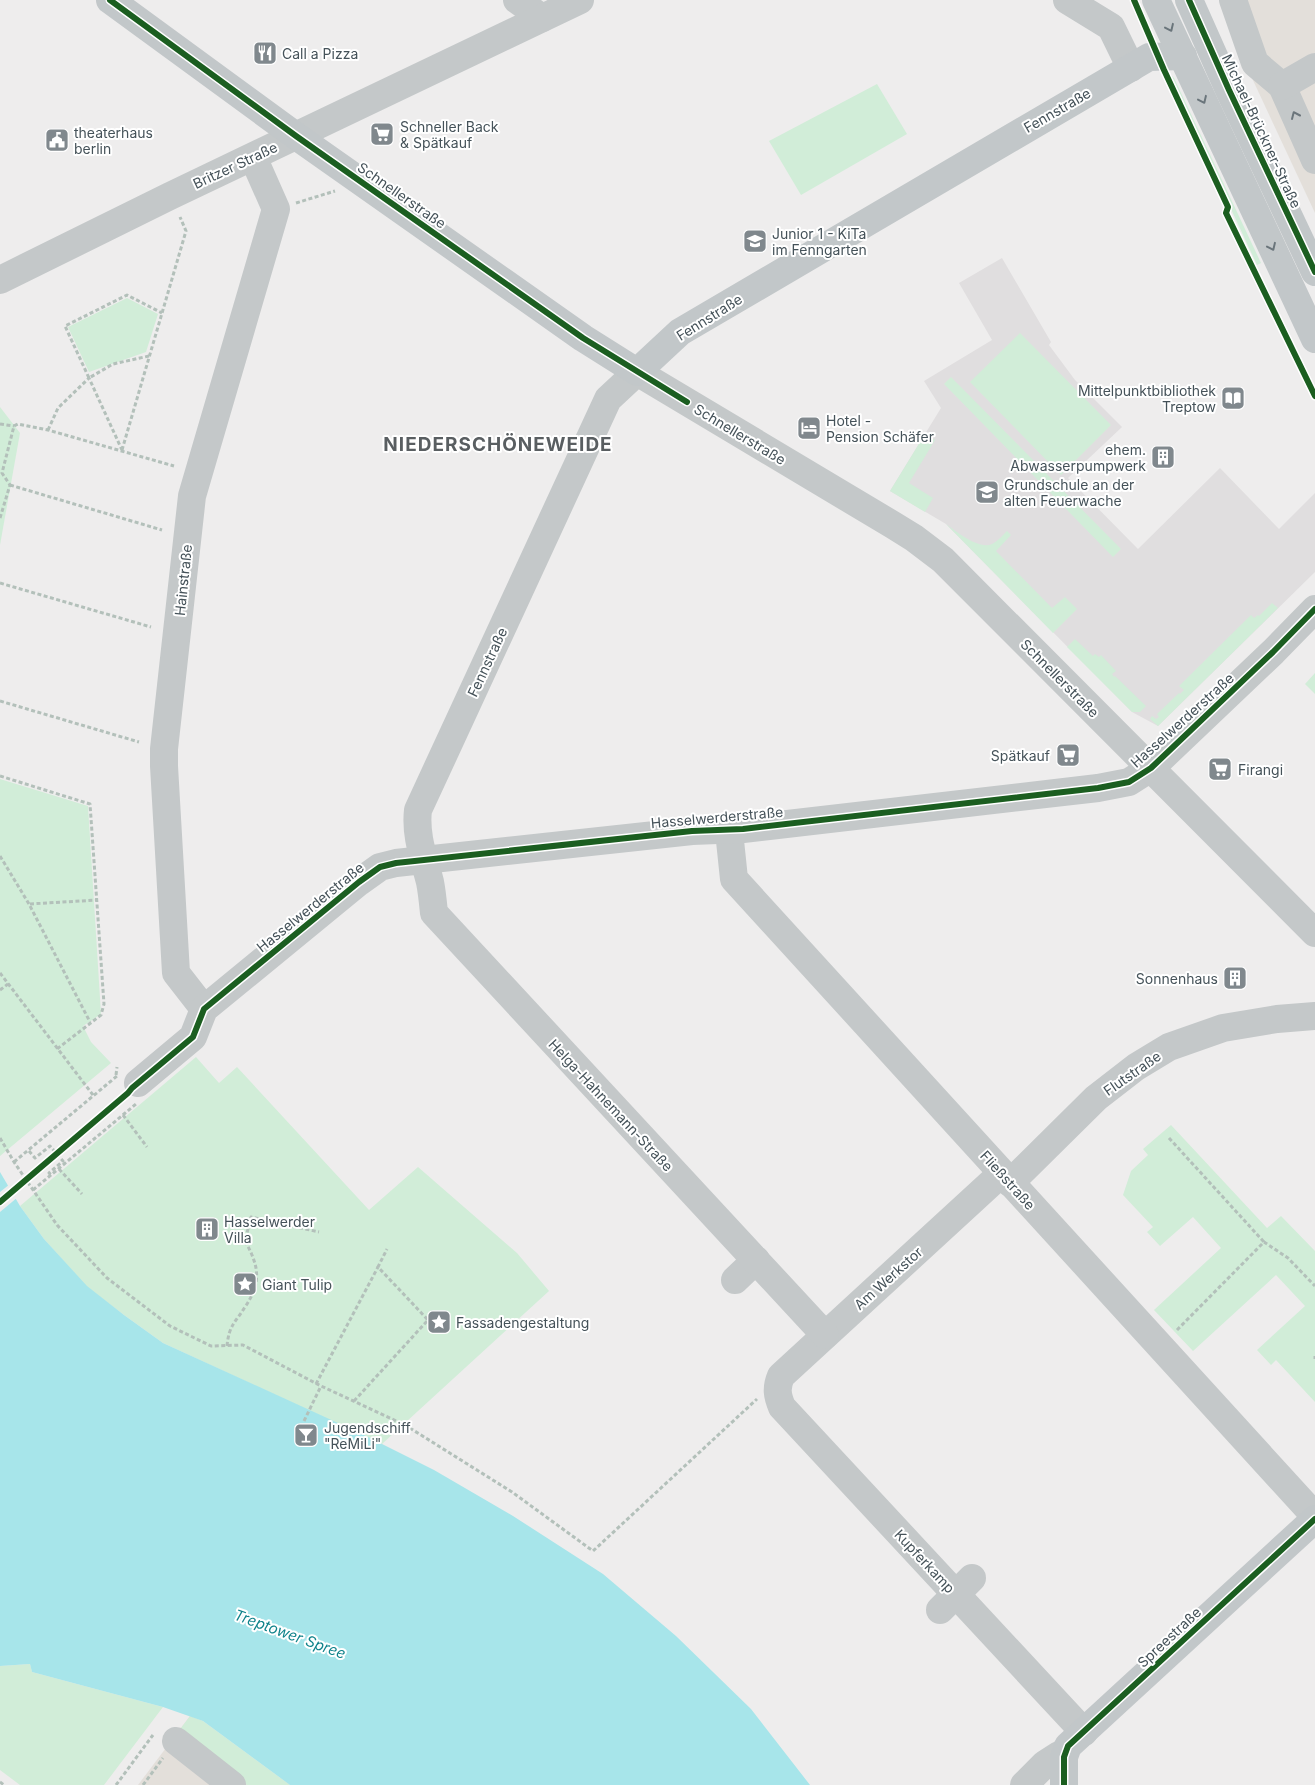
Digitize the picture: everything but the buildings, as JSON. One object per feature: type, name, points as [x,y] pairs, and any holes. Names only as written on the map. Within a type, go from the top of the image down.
[{"type":"main road","name":"Schnellerstraße","points":[[110,0],[296,136],[583,338],[637,372]]},
{"type":"main road","points":[[1156,0],[1315,339]]},
{"type":"main road","name":"Michael-Brückner-Straße","points":[[1189,0],[1315,272]]},
{"type":"main road","name":"Fennstraße","points":[[637,372],[686,329],[1149,57],[1183,56]]},
{"type":"main road","points":[[1183,56],[1228,86]]},
{"type":"main road","name":"Spreestraße","points":[[1064,1757],[1068,1746],[1315,1518]]},
{"type":"main road","points":[[1064,1757],[1064,1785]]},
{"type":"street","points":[[517,0],[542,18]]},
{"type":"street","name":"Britzer Straße","points":[[0,280],[170,196],[580,0]]},
{"type":"street","points":[[1067,0],[1111,27],[1131,68]]},
{"type":"street","points":[[1233,0],[1255,63],[1282,86],[1315,160]]},
{"type":"street","points":[[1282,86],[1315,67]]},
{"type":"street","points":[[252,157],[276,209]]},
{"type":"street","name":"Hainstraße","points":[[204,1009],[176,974],[164,749],[192,496],[276,209]]},
{"type":"street","name":"Schnellerstraße","points":[[637,372],[893,524],[932,551],[1315,933]]},
{"type":"street","name":"Fennstraße","points":[[424,861],[418,842],[416,824],[418,810],[608,400],[637,372]]},
{"type":"street","name":"Hasselwerderstraße","points":[[138,1083],[193,1037],[204,1009],[359,882],[380,867],[396,863],[692,831],[729,831],[1113,786],[1134,779],[1150,768],[1273,652],[1315,609]]},
{"type":"street","name":"Fließstraße","points":[[729,831],[734,879],[1315,1518]]},
{"type":"street","name":"Helga-Hahnemann-Straße","points":[[424,861],[431,886],[434,913],[825,1335]]},
{"type":"street","name":"Flutstraße","points":[[1006,1178],[1096,1098],[1136,1067],[1169,1047],[1224,1028],[1277,1019],[1315,1016]]},
{"type":"street","name":"Am Werkstor","points":[[777,1385],[781,1376],[825,1335],[1006,1178]]},
{"type":"street","points":[[735,1280],[756,1260]]},
{"type":"street","name":"Kupferkamp","points":[[777,1385],[777,1395],[782,1406],[1084,1732]]},
{"type":"street","points":[[167,1735],[232,1785]]},
{"type":"street","points":[[1024,1785],[1045,1764],[1059,1755],[1064,1757]]},
{"type":"path","points":[[276,209],[363,182]]},
{"type":"path","points":[[122,450],[186,231],[170,196]]},
{"type":"path","points":[[122,450],[65,326],[127,295],[162,313]]},
{"type":"path","points":[[48,430],[58,408],[89,378],[112,364],[149,356]]},
{"type":"path","points":[[0,424],[14,426],[18,424],[48,430],[174,466]]},
{"type":"path","points":[[14,426],[1,472],[10,484],[162,530]]},
{"type":"path","points":[[0,518],[10,484]]},
{"type":"path","points":[[0,583],[151,627]]},
{"type":"path","points":[[0,701],[139,742]]},
{"type":"path","points":[[0,776],[90,804],[104,1004],[101,1015],[57,1049]]},
{"type":"path","points":[[0,856],[30,904],[90,1022]]},
{"type":"path","points":[[30,904],[97,900]]},
{"type":"path","points":[[0,973],[92,1095]]},
{"type":"path","points":[[0,990],[8,984]]},
{"type":"path","points":[[14,1162],[116,1076],[138,1083],[139,1102],[33,1190]]},
{"type":"path","points":[[123,1115],[147,1147]]},
{"type":"path","points":[[0,1138],[57,1225],[106,1278],[170,1326],[212,1346],[243,1345],[316,1384],[414,1430],[512,1492],[593,1551],[764,1392],[777,1385]]},
{"type":"path","points":[[1169,1138],[1264,1242],[1288,1258],[1315,1286]]},
{"type":"path","points":[[29,1151],[35,1158],[50,1146],[63,1161],[49,1172],[52,1176]]},
{"type":"path","points":[[59,1170],[82,1194]]},
{"type":"path","points":[[227,1346],[230,1328],[246,1306],[256,1286],[258,1271],[245,1241],[252,1217],[319,1232]]},
{"type":"path","points":[[1159,1346],[1264,1242]]},
{"type":"path","points":[[316,1384],[388,1249]]},
{"type":"path","points":[[354,1401],[428,1320],[378,1267]]},
{"type":"path","points":[[304,1422],[321,1386]]},
{"type":"path","points":[[116,1785],[167,1735]]},
{"type":"path","points":[[143,1785],[167,1735]]},
{"type":"path","points":[[0,1782],[4,1785]]},
{"type":"shaded area","points":[[1240,0],[1315,0],[1315,213],[1244,61]]},
{"type":"shaded area","name":"Grundschule an der alten Feuerwache","points":[[1002,258],[1051,342],[1049,345],[1075,380],[1122,427],[1068,478],[1138,549],[1220,468],[1279,529],[1315,493],[1315,572],[1158,726],[1132,712],[946,524],[890,491],[941,408],[924,381],[992,340],[959,283]]},
{"type":"shaded area","points":[[190,1716],[290,1785],[138,1785]]},
{"type":"green space","points":[[1167,71],[1174,78],[1261,263],[1257,265]]},
{"type":"green space","points":[[877,84],[907,134],[801,195],[769,141]]},
{"type":"green space","points":[[127,298],[158,314],[146,352],[89,372],[68,327]]},
{"type":"green space","points":[[1020,333],[1111,425],[1061,475],[970,382]]},
{"type":"green space","points":[[951,377],[1121,549],[1113,557],[944,384]]},
{"type":"green space","points":[[0,407],[20,433],[0,545]]},
{"type":"green space","points":[[925,434],[935,440],[909,483],[933,498],[925,512],[890,491]]},
{"type":"green space","points":[[946,524],[968,539],[981,545],[992,544],[1007,531],[1011,535],[996,551],[1052,608],[1065,597],[1077,609],[1053,633]]},
{"type":"green space","points":[[1272,603],[1278,608],[1158,726],[1150,719],[1152,716],[1156,719],[1159,717],[1157,714],[1184,690],[1179,686],[1251,615],[1254,618],[1259,616]]},
{"type":"green space","points":[[1075,639],[1093,656],[1095,654],[1099,657],[1101,655],[1116,671],[1112,674],[1114,677],[1146,706],[1140,712],[1132,712],[1067,647]]},
{"type":"green space","points":[[1315,673],[1315,694],[1305,684]]},
{"type":"green space","points":[[0,779],[88,806],[101,1014],[83,1026],[91,1042],[111,1063],[0,1156]]},
{"type":"green space","points":[[196,1057],[219,1083],[237,1067],[369,1210],[418,1167],[517,1253],[549,1291],[382,1444],[163,1343],[87,1287],[44,1239],[20,1206]]},
{"type":"green space","points":[[1171,1125],[1267,1228],[1281,1216],[1315,1251],[1315,1402],[1276,1360],[1271,1365],[1257,1350],[1305,1306],[1276,1275],[1193,1351],[1154,1310],[1221,1248],[1193,1217],[1160,1246],[1147,1232],[1153,1227],[1123,1195],[1131,1171],[1148,1155],[1143,1149]]},
{"type":"green space","points":[[30,1664],[32,1672],[163,1707],[104,1785],[20,1785],[0,1770],[0,1666]]},
{"type":"green space","points":[[190,1716],[203,1721],[290,1785],[247,1785],[178,1732]]},
{"type":"water","name":"Treptower Spree","points":[[0,1172],[20,1206],[44,1239],[87,1286],[163,1343],[362,1434],[434,1470],[513,1516],[603,1574],[676,1636],[751,1709],[810,1785],[290,1785],[203,1721],[163,1707],[32,1672],[30,1664],[0,1666]]},
{"type":"pier","points":[[10,1184],[18,1197],[0,1212],[0,1192]]},
{"type":"cycle path","points":[[110,0],[296,136],[583,338],[687,402]]},
{"type":"cycle path","points":[[1134,0],[1164,70],[1228,207],[1226,213],[1315,396]]},
{"type":"cycle path","points":[[1189,0],[1229,90],[1315,272]]},
{"type":"cycle path","points":[[0,1202],[193,1037],[204,1009],[359,882],[380,867],[396,863],[692,831],[743,829],[1098,788],[1129,782],[1151,768],[1273,652],[1315,609]]},
{"type":"cycle path","points":[[1064,1785],[1064,1757],[1068,1746],[1315,1519]]},
{"type":"place","name":"Call a Pizza","points":[[265,53]]},
{"type":"place","name":"Schneller Back & Spätkauf","points":[[382,134]]},
{"type":"place","name":"theaterhaus berlin","points":[[57,140]]},
{"type":"place","name":"Junior 1 - KiTa im Fenngarten","points":[[755,241]]},
{"type":"place","name":"Mittelpunktbibliothek Treptow","points":[[1233,398]]},
{"type":"place","name":"Hotel - Pension Schäfer","points":[[809,428]]},
{"type":"place","name":"ehem. Abwasserpumpwerk","points":[[1163,457]]},
{"type":"place","name":"Grundschule an der alten Feuerwache","points":[[987,492]]},
{"type":"place","name":"Spätkauf","points":[[1068,755]]},
{"type":"place","name":"Firangi","points":[[1220,769]]},
{"type":"place","name":"Sonnenhaus","points":[[1235,978]]},
{"type":"place","name":"Hasselwerder Villa","points":[[207,1229]]},
{"type":"place","name":"Giant Tulip","points":[[245,1284]]},
{"type":"place","name":"Fassadengestaltung","points":[[439,1322]]},
{"type":"place","name":"Jugendschiff \"ReMiLi\"","points":[[306,1435]]},
{"type":"district","name":"NIEDERSCHÖNEWEIDE","points":[[498,444]]}]
